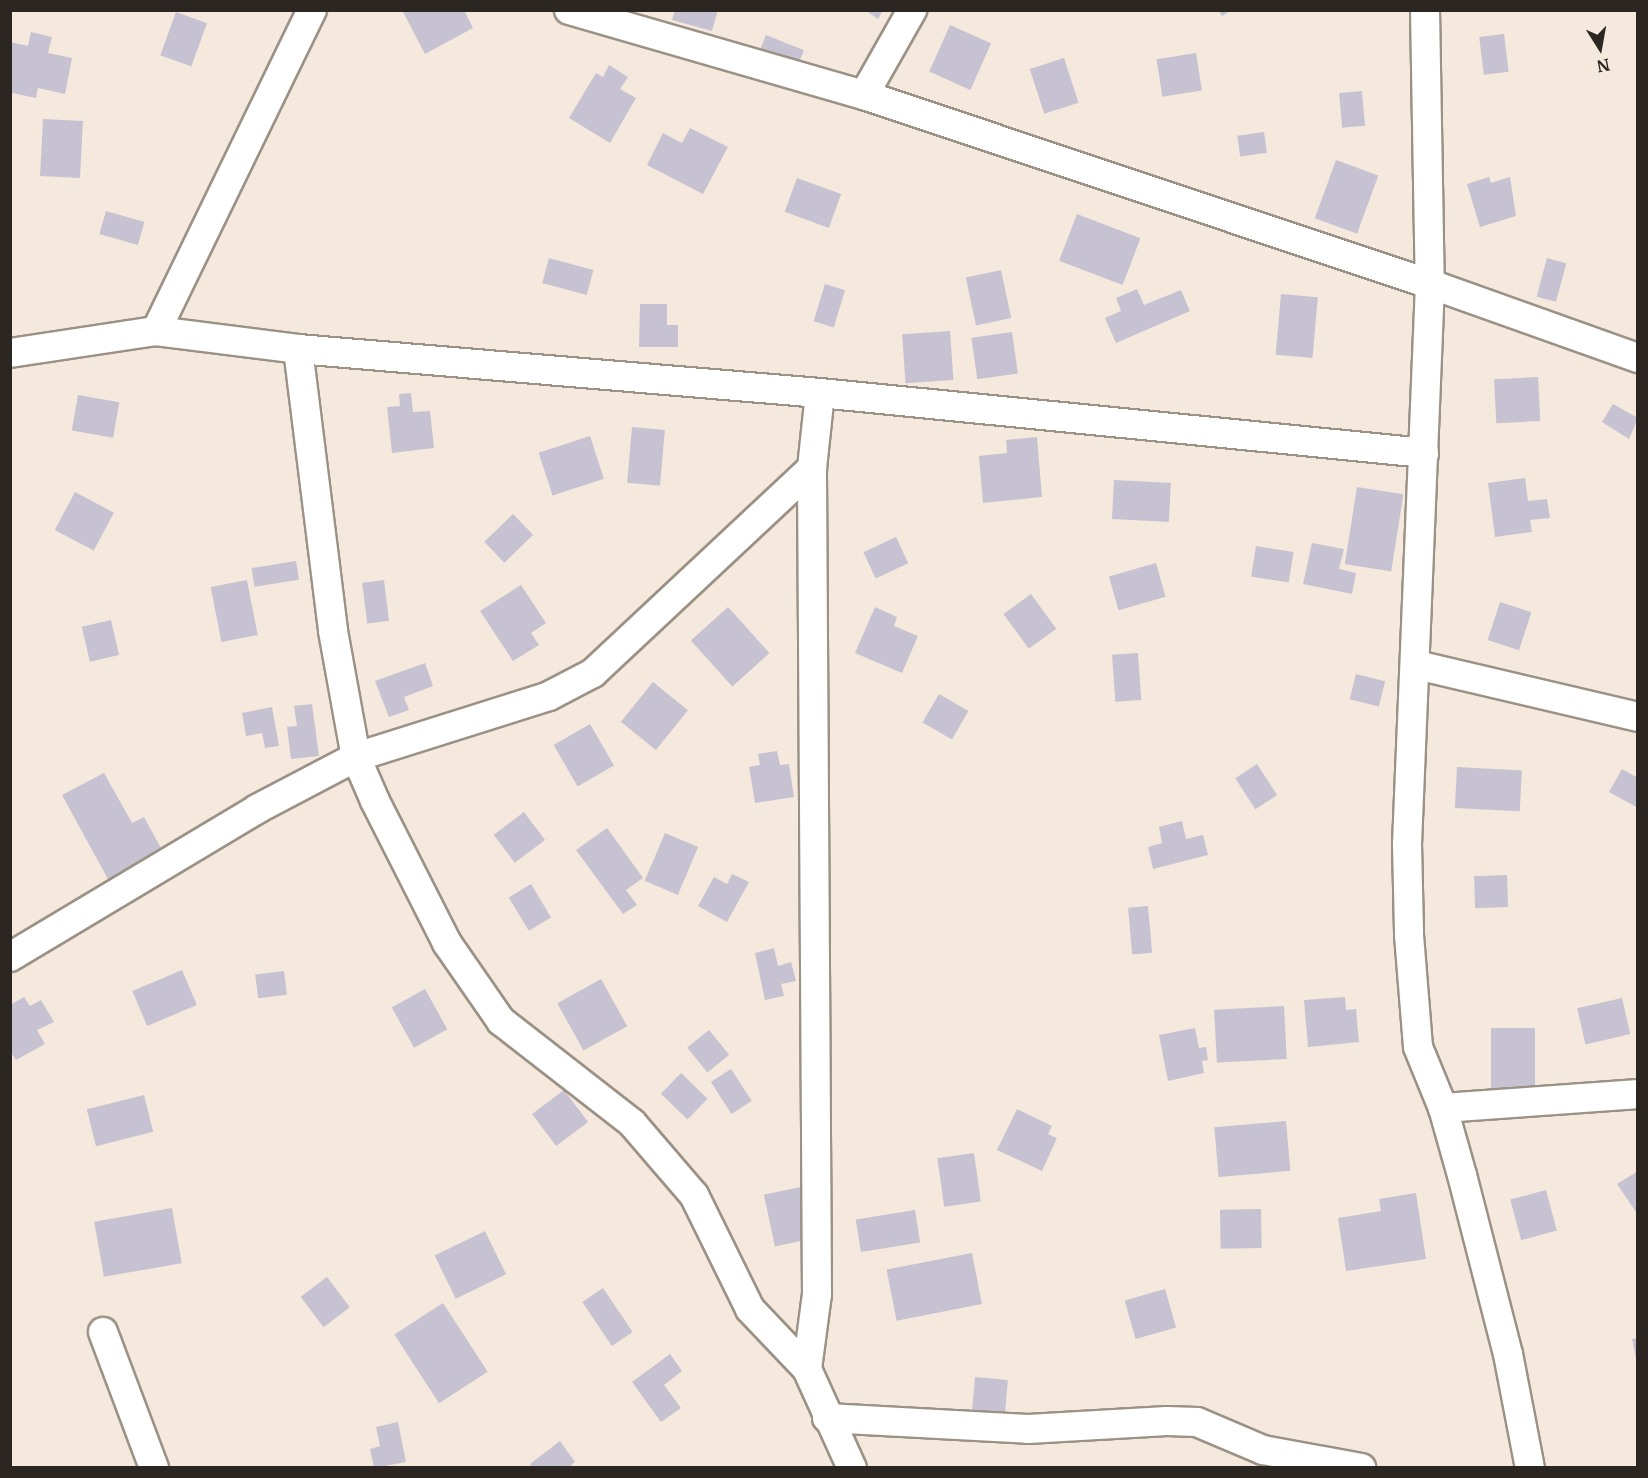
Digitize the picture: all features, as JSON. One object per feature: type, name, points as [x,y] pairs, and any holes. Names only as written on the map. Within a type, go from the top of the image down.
[{"type":"street","points":[[156,331],[312,10]]},
{"type":"street","points":[[569,10],[864,95],[1430,284],[1638,358]]},
{"type":"street","points":[[864,95],[912,10]]},
{"type":"street","points":[[1425,10],[1430,284],[1417,665],[1407,844],[1409,935],[1418,1047],[1443,1108],[1508,1354],[1525,1466]]},
{"type":"street","points":[[10,353],[156,331],[298,349],[820,393],[1424,453]]},
{"type":"street","points":[[298,349],[333,632],[356,758],[447,944],[501,1021],[632,1123],[694,1195],[750,1309],[807,1369],[827,1418],[852,1467]]},
{"type":"street","points":[[807,1369],[817,1294],[819,1159],[812,832],[812,468],[820,393]]},
{"type":"street","points":[[10,957],[257,809],[356,758],[549,696],[593,673],[812,468]]},
{"type":"street","points":[[1417,665],[1638,717]]},
{"type":"street","points":[[1443,1108],[1638,1094]]},
{"type":"street","points":[[103,1332],[154,1467]]},
{"type":"street","points":[[827,1418],[1039,1429],[1167,1420],[1197,1422],[1263,1450],[1361,1467]]},
{"type":"building","points":[[402,10],[464,10],[473,28],[425,54]]},
{"type":"building","points":[[675,10],[718,10],[712,31],[672,20]]},
{"type":"building","points":[[865,10],[883,10],[878,19]]},
{"type":"building","points":[[1218,10],[1232,10],[1222,16]]},
{"type":"building","points":[[176,12],[207,23],[191,67],[160,55]]},
{"type":"building","points":[[950,25],[991,43],[970,90],[929,72]]},
{"type":"building","points":[[31,32],[52,37],[48,53],[72,58],[65,94],[38,88],[36,98],[12,93],[10,42],[28,46]]},
{"type":"building","points":[[1504,34],[1509,72],[1484,75],[1479,37]]},
{"type":"building","points":[[766,35],[804,50],[797,68],[759,53]]},
{"type":"building","points":[[1196,53],[1202,91],[1162,97],[1156,59]]},
{"type":"building","points":[[1064,58],[1079,103],[1044,114],[1030,69]]},
{"type":"building","points":[[609,65],[628,77],[620,89],[636,98],[610,143],[569,118],[596,73],[603,77]]},
{"type":"building","points":[[1362,91],[1365,126],[1342,128],[1339,93]]},
{"type":"building","points":[[43,119],[83,121],[80,178],[40,176]]},
{"type":"building","points":[[690,128],[728,147],[703,194],[647,165],[663,133],[682,143]]},
{"type":"building","points":[[1264,132],[1267,153],[1240,157],[1237,136]]},
{"type":"building","points":[[1336,160],[1378,175],[1357,234],[1315,218]]},
{"type":"building","points":[[1489,177],[1491,183],[1510,177],[1516,216],[1480,227],[1467,184]]},
{"type":"building","points":[[797,178],[841,194],[829,228],[785,212]]},
{"type":"building","points":[[106,211],[144,222],[138,245],[99,234]]},
{"type":"building","points":[[1077,214],[1140,238],[1123,285],[1059,261]]},
{"type":"building","points":[[549,258],[593,270],[587,295],[542,283]]},
{"type":"building","points":[[1547,258],[1566,263],[1556,302],[1537,297]]},
{"type":"building","points":[[1001,270],[1011,318],[976,325],[966,277]]},
{"type":"building","points":[[825,284],[845,290],[834,327],[814,321]]},
{"type":"building","points":[[1137,289],[1144,305],[1181,290],[1190,311],[1116,343],[1105,318],[1121,311],[1116,298]]},
{"type":"building","points":[[1281,294],[1318,297],[1313,358],[1276,355]]},
{"type":"building","points":[[640,304],[667,304],[667,325],[678,325],[678,347],[639,347]]},
{"type":"building","points":[[950,331],[953,380],[906,383],[902,334]]},
{"type":"building","points":[[1012,332],[1018,374],[977,379],[971,338]]},
{"type":"building","points":[[1538,377],[1540,421],[1496,423],[1494,379]]},
{"type":"building","points":[[411,393],[413,412],[430,411],[434,448],[392,453],[387,407],[400,406],[399,394]]},
{"type":"building","points":[[78,395],[119,402],[113,438],[72,430]]},
{"type":"building","points":[[1613,404],[1638,418],[1629,439],[1602,422]]},
{"type":"building","points":[[632,427],[665,430],[660,486],[627,483]]},
{"type":"building","points":[[590,436],[604,479],[553,495],[539,453]]},
{"type":"building","points":[[1037,437],[1042,497],[983,503],[979,456],[1007,453],[1006,440]]},
{"type":"building","points":[[1525,478],[1528,501],[1547,499],[1550,518],[1530,520],[1532,532],[1495,537],[1488,483]]},
{"type":"building","points":[[1114,480],[1171,483],[1169,522],[1112,519]]},
{"type":"building","points":[[1357,487],[1403,494],[1391,571],[1345,564]]},
{"type":"building","points":[[75,492],[114,513],[94,551],[55,530]]},
{"type":"building","points":[[513,514],[533,535],[504,563],[484,542]]},
{"type":"building","points":[[896,537],[908,563],[876,578],[863,552]]},
{"type":"building","points":[[1312,543],[1344,549],[1339,569],[1356,573],[1352,594],[1303,584]]},
{"type":"building","points":[[1256,546],[1294,552],[1289,583],[1251,577]]},
{"type":"building","points":[[296,561],[299,580],[255,587],[252,568]]},
{"type":"building","points":[[1156,563],[1166,597],[1119,610],[1109,577]]},
{"type":"building","points":[[247,580],[258,635],[221,642],[211,587]]},
{"type":"building","points":[[384,580],[389,621],[367,623],[362,583]]},
{"type":"building","points":[[521,585],[546,623],[531,633],[539,645],[513,661],[480,611]]},
{"type":"building","points":[[1031,594],[1056,629],[1029,649],[1003,614]]},
{"type":"building","points":[[1500,602],[1531,612],[1519,650],[1488,640]]},
{"type":"building","points":[[728,607],[769,653],[732,687],[691,640]]},
{"type":"building","points":[[875,607],[897,617],[894,626],[918,636],[902,673],[855,653]]},
{"type":"building","points":[[111,620],[119,655],[90,662],[82,627]]},
{"type":"building","points":[[1138,653],[1141,700],[1115,702],[1112,655]]},
{"type":"building","points":[[425,663],[433,686],[404,697],[409,710],[389,717],[375,681]]},
{"type":"building","points":[[1356,674],[1385,681],[1379,706],[1350,699]]},
{"type":"building","points":[[653,682],[688,710],[656,750],[621,722]]},
{"type":"building","points":[[939,694],[968,711],[952,740],[922,723]]},
{"type":"building","points":[[312,704],[319,756],[291,759],[287,727],[297,726],[294,706]]},
{"type":"building","points":[[272,707],[279,746],[265,748],[262,733],[246,736],[242,713]]},
{"type":"building","points":[[590,724],[614,766],[578,787],[554,745]]},
{"type":"building","points":[[777,751],[780,765],[789,764],[794,797],[755,803],[749,767],[760,765],[758,754]]},
{"type":"building","points":[[1257,764],[1277,795],[1255,809],[1235,778]]},
{"type":"building","points":[[1457,767],[1522,770],[1520,811],[1455,808]]},
{"type":"building","points":[[1622,769],[1638,778],[1638,808],[1609,792]]},
{"type":"building","points":[[104,773],[132,823],[144,817],[163,852],[109,881],[62,795]]},
{"type":"building","points":[[524,812],[545,840],[515,863],[494,835]]},
{"type":"building","points":[[1182,821],[1186,839],[1203,835],[1208,855],[1153,869],[1148,847],[1162,843],[1159,827]]},
{"type":"building","points":[[607,828],[643,878],[626,890],[637,905],[623,914],[576,850]]},
{"type":"building","points":[[665,833],[698,847],[678,895],[645,881]]},
{"type":"building","points":[[732,874],[749,882],[727,922],[698,906],[714,877],[727,884]]},
{"type":"building","points":[[1507,875],[1508,907],[1475,908],[1474,876]]},
{"type":"building","points":[[531,884],[551,917],[529,931],[509,897]]},
{"type":"building","points":[[1148,906],[1152,953],[1132,955],[1128,908]]},
{"type":"building","points":[[774,948],[778,966],[791,962],[796,981],[781,984],[784,996],[765,1000],[755,953]]},
{"type":"building","points":[[182,970],[197,1005],[147,1026],[132,991]]},
{"type":"building","points":[[284,971],[287,995],[258,998],[255,975]]},
{"type":"building","points":[[601,979],[627,1026],[583,1050],[557,1003]]},
{"type":"building","points":[[425,989],[447,1029],[414,1048],[392,1007]]},
{"type":"building","points":[[24,997],[30,1006],[41,1000],[54,1022],[37,1030],[45,1044],[16,1060],[10,1051],[10,1005]]},
{"type":"building","points":[[1345,997],[1346,1010],[1356,1009],[1359,1042],[1308,1047],[1304,1000]]},
{"type":"building","points":[[1622,998],[1630,1034],[1586,1044],[1577,1008]]},
{"type":"building","points":[[1284,1006],[1287,1059],[1217,1063],[1214,1010]]},
{"type":"building","points":[[1195,1028],[1199,1048],[1206,1047],[1208,1060],[1202,1061],[1204,1073],[1168,1081],[1159,1035]]},
{"type":"building","points":[[1491,1028],[1535,1028],[1535,1089],[1491,1089]]},
{"type":"building","points":[[709,1030],[729,1055],[707,1072],[687,1048]]},
{"type":"building","points":[[731,1069],[752,1101],[732,1114],[711,1082]]},
{"type":"building","points":[[681,1073],[708,1099],[687,1120],[661,1094]]},
{"type":"building","points":[[564,1090],[588,1122],[556,1146],[532,1114]]},
{"type":"building","points":[[144,1095],[153,1132],[96,1146],[87,1109]]},
{"type":"building","points":[[1017,1109],[1052,1126],[1048,1134],[1057,1138],[1042,1171],[997,1150]]},
{"type":"building","points":[[1286,1121],[1290,1171],[1219,1177],[1214,1127]]},
{"type":"building","points":[[974,1153],[981,1202],[944,1207],[937,1158]]},
{"type":"building","points":[[1638,1171],[1638,1215],[1617,1184]]},
{"type":"building","points":[[805,1186],[816,1238],[775,1247],[764,1195]]},
{"type":"building","points":[[1546,1190],[1557,1231],[1521,1240],[1510,1200]]},
{"type":"building","points":[[1416,1193],[1426,1259],[1346,1271],[1338,1218],[1381,1211],[1379,1199]]},
{"type":"building","points":[[172,1208],[182,1263],[104,1277],[94,1222]]},
{"type":"building","points":[[1261,1209],[1262,1248],[1221,1249],[1220,1210]]},
{"type":"building","points":[[915,1210],[920,1243],[861,1252],[856,1219]]},
{"type":"building","points":[[485,1231],[506,1274],[456,1299],[435,1256]]},
{"type":"building","points":[[972,1253],[982,1304],[897,1321],[887,1270]]},
{"type":"building","points":[[327,1277],[350,1307],[324,1327],[301,1297]]},
{"type":"building","points":[[603,1288],[633,1332],[612,1346],[582,1302]]},
{"type":"building","points":[[1165,1289],[1176,1327],[1136,1339],[1125,1301]]},
{"type":"building","points":[[443,1303],[488,1372],[439,1403],[394,1335]]},
{"type":"building","points":[[1638,1338],[1638,1359],[1636,1359],[1632,1339]]},
{"type":"building","points":[[670,1354],[682,1371],[664,1385],[681,1408],[661,1422],[632,1382]]},
{"type":"building","points":[[975,1377],[1008,1380],[1004,1420],[972,1417]]},
{"type":"building","points":[[398,1422],[406,1462],[374,1468],[370,1449],[380,1446],[376,1427]]},
{"type":"building","points":[[560,1441],[575,1462],[568,1468],[532,1468],[530,1464]]}]
